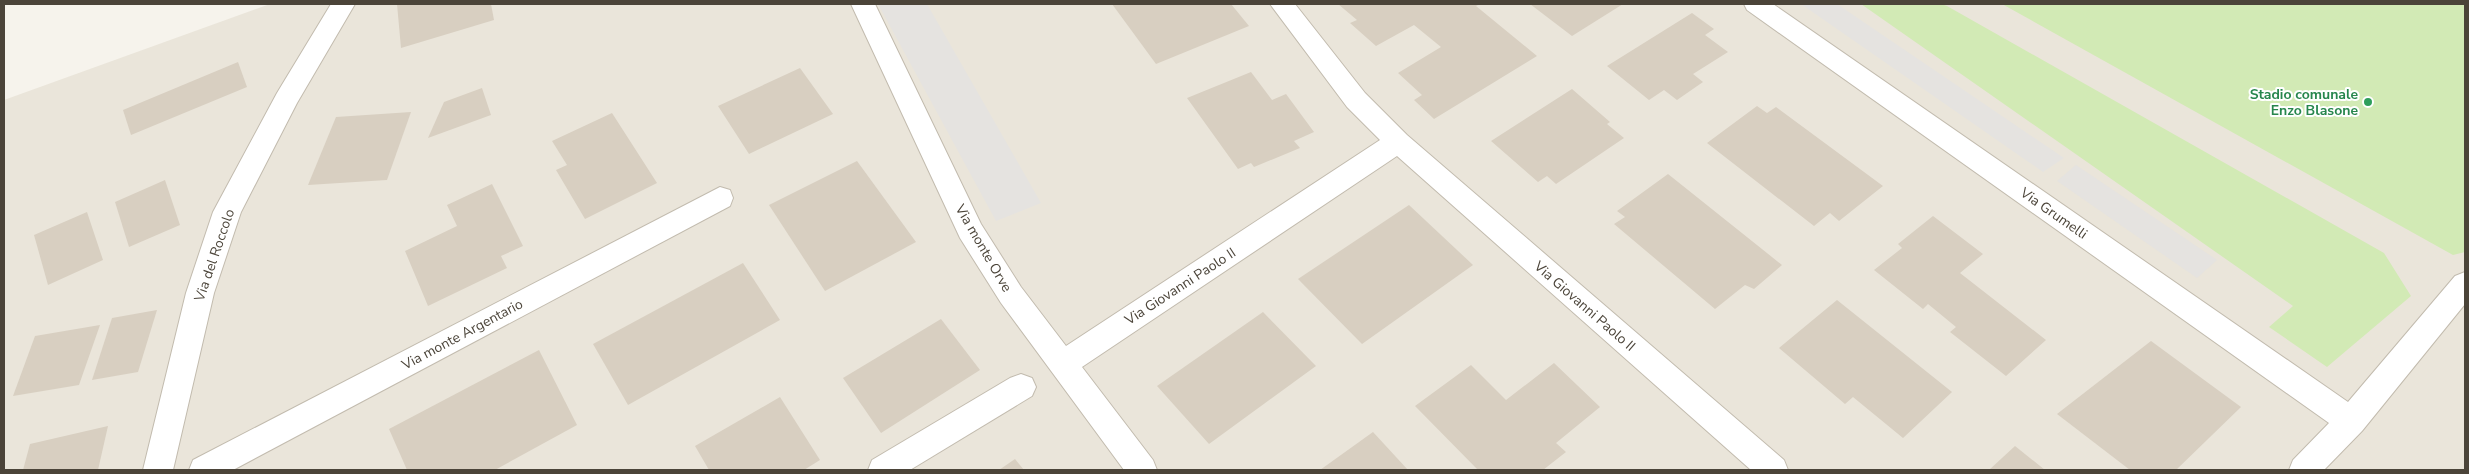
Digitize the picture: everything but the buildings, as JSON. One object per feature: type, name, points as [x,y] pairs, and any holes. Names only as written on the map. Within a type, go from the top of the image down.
[{"type":"street","name":"Via del Roccolo","points":[[158,470],[200,293],[227,212],[286,100],[343,4]]},
{"type":"street","name":"Via monte Orve","points":[[863,4],[970,230],[1011,296],[1142,470]]},
{"type":"street","name":"Via Giovanni Paolo II","points":[[1282,4],[1356,100],[1398,142],[1773,470]]},
{"type":"street","name":"Via Grumelli","points":[[1756,4],[2351,422]]},
{"type":"street","name":"Via Giovanni Paolo II","points":[[1062,364],[1398,142]]},
{"type":"street","name":"Via monte Argentario","points":[[204,470],[720,198]]},
{"type":"street","points":[[2304,470],[2351,422],[2465,284]]},
{"type":"street","points":[[882,470],[1021,387]]},
{"type":"shaded area","points":[[270,4],[2465,4],[2465,470],[4,470],[4,100]]},
{"type":"shaded area","points":[[878,4],[927,4],[1041,203],[996,221]]},
{"type":"shaded area","points":[[1801,4],[1837,4],[2064,158],[2043,172]]},
{"type":"shaded area","points":[[2076,165],[2217,260],[2197,278],[2057,181]]},
{"type":"green space","points":[[1861,4],[1941,4],[1947,6],[2384,253],[2411,296],[2327,367],[2269,327],[2293,306]]},
{"type":"green space","name":"Stadio comunale Enzo Blasone","points":[[2002,4],[2465,4],[2465,252],[2453,255]]},
{"type":"place","name":"Stadio comunale Enzo Blasone","points":[[2368,102]]}]
